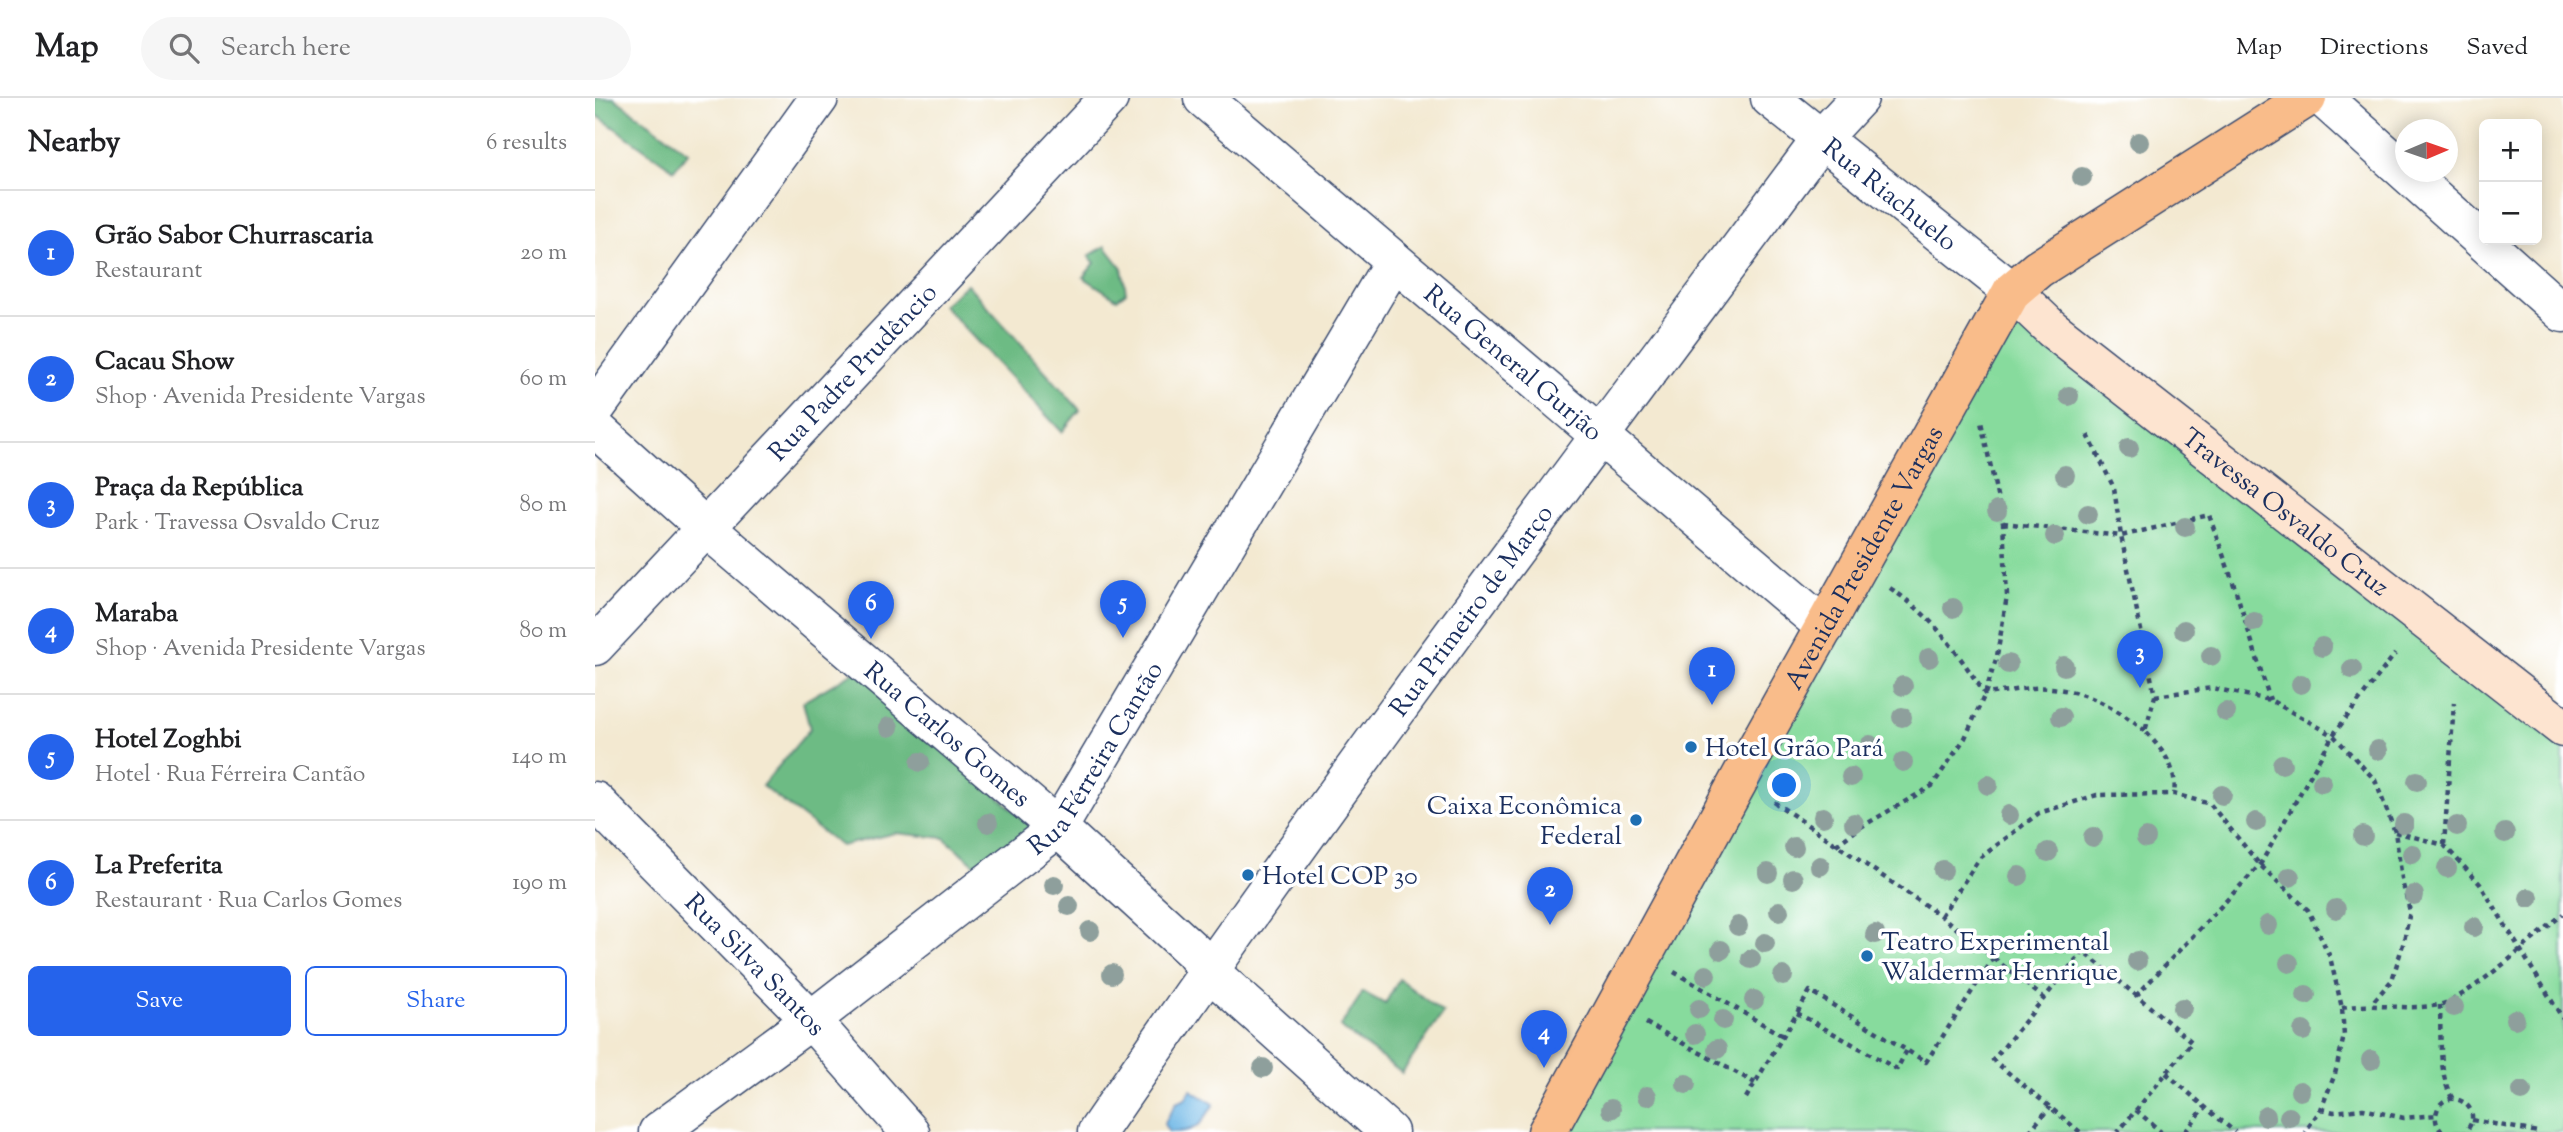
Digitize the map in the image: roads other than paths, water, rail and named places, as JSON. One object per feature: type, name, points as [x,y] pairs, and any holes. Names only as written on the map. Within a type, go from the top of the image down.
[{"type":"main road","name":"Avenida Presidente Vargas","points":[[1547,1132],[1751,758],[2012,291],[2038,269],[2307,98]]},
{"type":"main road","name":"Travessa Osvaldo Cruz","points":[[2012,291],[2052,329],[2563,728]]},
{"type":"street","points":[[595,409],[819,98]]},
{"type":"street","name":"Rua Padre Prudêncio","points":[[595,646],[1109,98]]},
{"type":"street","name":"Rua General Gurjão","points":[[1203,98],[1825,627]]},
{"type":"street","name":"Rua Riachuelo","points":[[1770,98],[2012,291]]},
{"type":"street","name":"Rua Primeiro de Março","points":[[1097,1132],[1208,971],[1600,436],[1822,138],[1859,98]]},
{"type":"street","points":[[2323,98],[2563,313]]},
{"type":"street","name":"Rua Férreira Cantão","points":[[658,1132],[811,1020],[1058,828],[1394,261]]},
{"type":"street","name":"Rua Carlos Gomes","points":[[595,428],[705,527],[1058,828],[1193,951],[1208,971],[1389,1132]]},
{"type":"street","name":"Rua Silva Santos","points":[[595,801],[811,1020],[910,1132]]},
{"type":"water","points":[[1191,1090],[1214,1104],[1196,1127],[1169,1132],[1164,1124],[1176,1103],[1185,1099]]},
{"type":"place","name":"Hotel Zoghbi","points":[[1123,638]]},
{"type":"place","name":"La Preferita","points":[[871,639]]},
{"type":"place","name":"Praça da República","points":[[2140,688]]},
{"type":"place","name":"Grão Sabor Churrascaria","points":[[1712,705]]},
{"type":"place","name":"Hotel Grão Pará","points":[[1691,747]]},
{"type":"place","name":"Caixa Econômica Federal","points":[[1636,820]]},
{"type":"place","name":"Hotel COP 30","points":[[1248,875]]},
{"type":"place","name":"Cacau Show","points":[[1550,925]]},
{"type":"place","name":"Teatro Experimental Waldermar Henrique","points":[[1867,956]]},
{"type":"place","name":"Maraba","points":[[1544,1068]]}]
